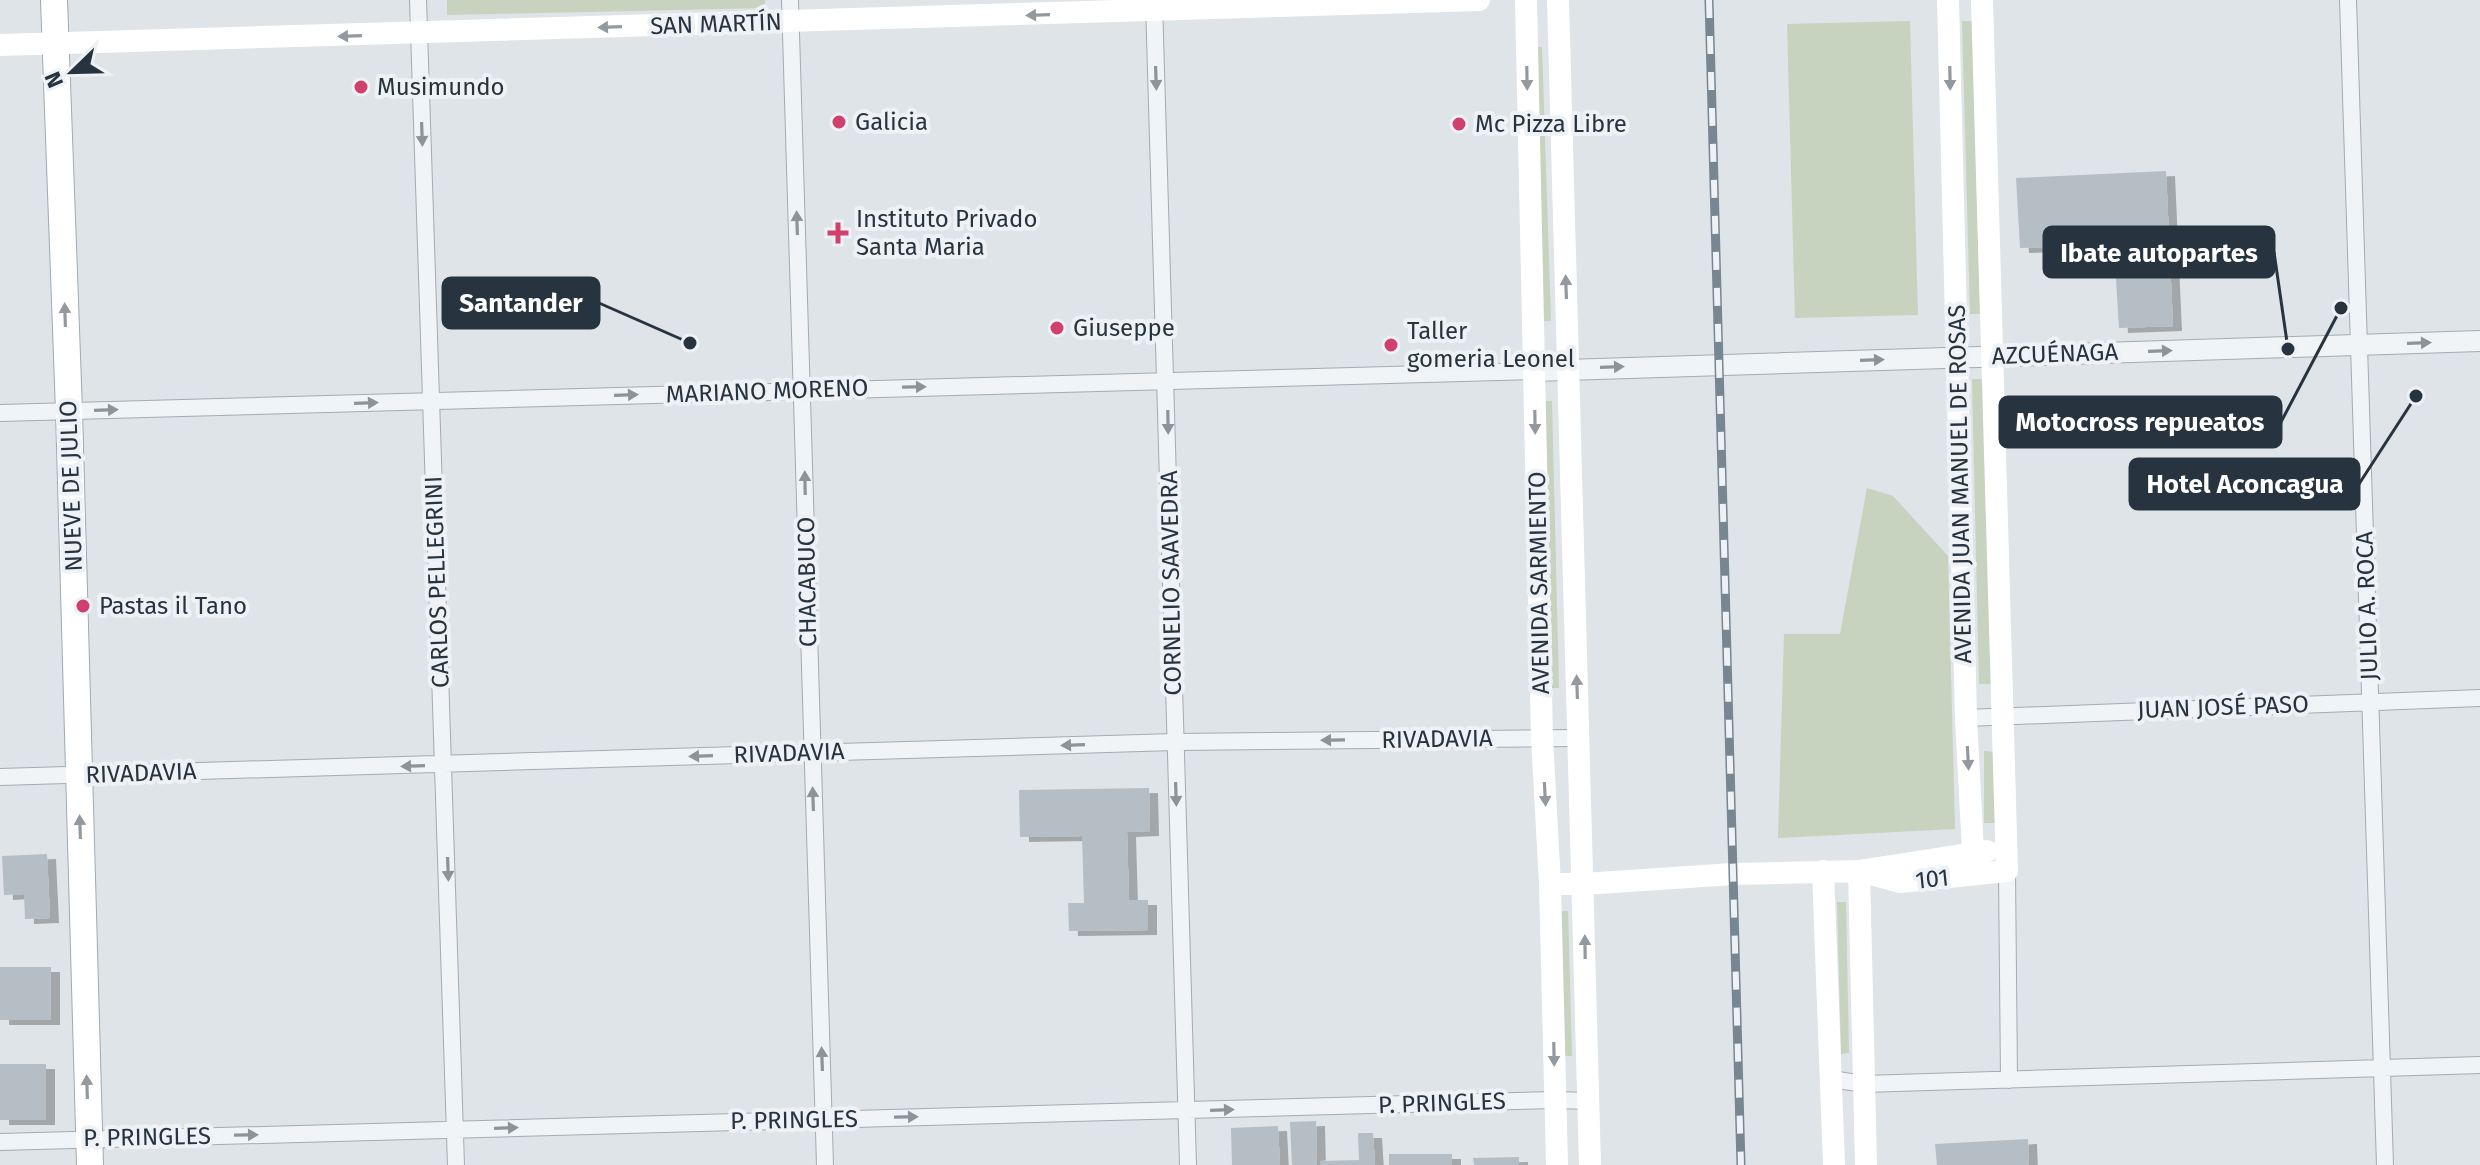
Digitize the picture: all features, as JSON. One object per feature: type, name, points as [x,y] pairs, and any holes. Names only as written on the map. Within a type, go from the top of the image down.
[{"type":"main road","name":"NUEVE DE JULIO","points":[[54,0],[90,1165]]},
{"type":"main road","name":"SAN MARTÍN","points":[[0,45],[419,33],[790,11],[1479,0]]},
{"type":"main road","name":"AVENIDA SARMIENTO","points":[[1526,0],[1542,738],[1550,884],[1557,1165]]},
{"type":"main road","name":"AVENIDA SARMIENTO","points":[[1558,0],[1590,1165]]},
{"type":"main road","name":"AVENIDA JUAN MANUEL DE ROSAS","points":[[1948,0],[1966,718],[1973,852]]},
{"type":"main road","name":"AVENIDA JUAN MANUEL DE ROSAS","points":[[1982,0],[2007,860]]},
{"type":"main road","points":[[1550,884],[1859,871],[1973,852],[2007,860]]},
{"type":"main road","name":"101","points":[[1859,871],[1900,882],[2007,860]]},
{"type":"main road","points":[[1823,871],[1834,1165]]},
{"type":"main road","points":[[1859,871],[1866,1165]]},
{"type":"street","name":"CARLOS PELLEGRINI","points":[[418,0],[456,1165]]},
{"type":"street","name":"JULIO A. ROCA","points":[[2348,0],[2385,1165]]},
{"type":"street","name":"CORNELIO SAAVEDRA","points":[[1154,6],[1188,1165]]},
{"type":"street","name":"CHACABUCO","points":[[790,11],[825,1165]]},
{"type":"street","name":"AZCUÉNAGA","points":[[1534,371],[2480,341]]},
{"type":"street","name":"MARIANO MORENO","points":[[0,413],[1534,371]]},
{"type":"street","name":"JUAN JOSÉ PASO","points":[[1966,718],[2480,698]]},
{"type":"street","name":"RIVADAVIA","points":[[0,777],[1174,742],[1578,738]]},
{"type":"street","points":[[2007,860],[2009,1080]]},
{"type":"street","points":[[1831,1079],[1864,1084],[2480,1065]]},
{"type":"street","name":"P. PRINGLES","points":[[0,1142],[1589,1101]]},
{"type":"green space","points":[[447,0],[765,0],[765,8],[447,15]]},
{"type":"green space","points":[[1910,21],[1918,315],[1795,318],[1787,24]]},
{"type":"green space","points":[[1962,21],[1972,21],[1980,314],[1970,314]]},
{"type":"green space","points":[[1533,47],[1542,47],[1551,321],[1543,321]]},
{"type":"green space","points":[[1972,379],[1984,379],[1991,684],[1979,684]]},
{"type":"green space","points":[[1544,401],[1552,401],[1559,688],[1551,688]]},
{"type":"green space","points":[[1867,488],[1893,496],[1948,556],[1955,829],[1778,838],[1784,634],[1840,634]]},
{"type":"green space","points":[[1984,751],[1994,752],[1995,823],[1984,823]]},
{"type":"green space","points":[[1837,902],[1846,902],[1849,1053],[1841,1054]]},
{"type":"green space","points":[[1560,911],[1568,911],[1572,1056],[1564,1056]]},
{"type":"building","points":[[2166,171],[2173,326],[2119,328],[2115,263],[2071,265],[2070,246],[2020,248],[2016,178]]},
{"type":"building","points":[[1149,788],[1150,831],[1127,832],[1129,900],[1148,900],[1148,930],[1069,931],[1068,903],[1084,903],[1082,836],[1020,837],[1019,790]]},
{"type":"building","points":[[47,854],[50,918],[25,919],[24,894],[4,895],[2,856]]},
{"type":"building","points":[[0,967],[51,967],[51,1020],[0,1020]]},
{"type":"building","points":[[0,1064],[46,1064],[46,1120],[0,1120]]},
{"type":"building","points":[[1316,1121],[1317,1165],[1292,1165],[1290,1122]]},
{"type":"building","points":[[1278,1126],[1280,1165],[1232,1165],[1231,1128]]},
{"type":"building","points":[[1358,1133],[1373,1133],[1375,1165],[1320,1165],[1320,1161],[1359,1160]]},
{"type":"building","points":[[2028,1139],[2029,1165],[1937,1165],[1935,1144]]},
{"type":"building","points":[[1389,1154],[1452,1154],[1452,1165],[1389,1165]]},
{"type":"building","points":[[1519,1157],[1519,1165],[1474,1165],[1473,1158]]},
{"type":"railway","points":[[1709,0],[1741,1165]]},
{"type":"place","name":"Musimundo","points":[[361,87]]},
{"type":"place","name":"Galicia","points":[[839,122]]},
{"type":"place","name":"Mc Pizza Libre","points":[[1459,124]]},
{"type":"place","name":"Instituto Privado Santa Maria","points":[[838,233]]},
{"type":"place","name":"Motocross repueatos","points":[[2341,308]]},
{"type":"place","name":"Giuseppe","points":[[1057,328]]},
{"type":"place","name":"Santander","points":[[690,343]]},
{"type":"place","name":"Taller gomeria Leonel","points":[[1391,345]]},
{"type":"place","name":"Ibate autopartes","points":[[2288,349]]},
{"type":"place","name":"Hotel Aconcagua","points":[[2416,396]]},
{"type":"place","name":"Pastas il Tano","points":[[83,606]]}]
